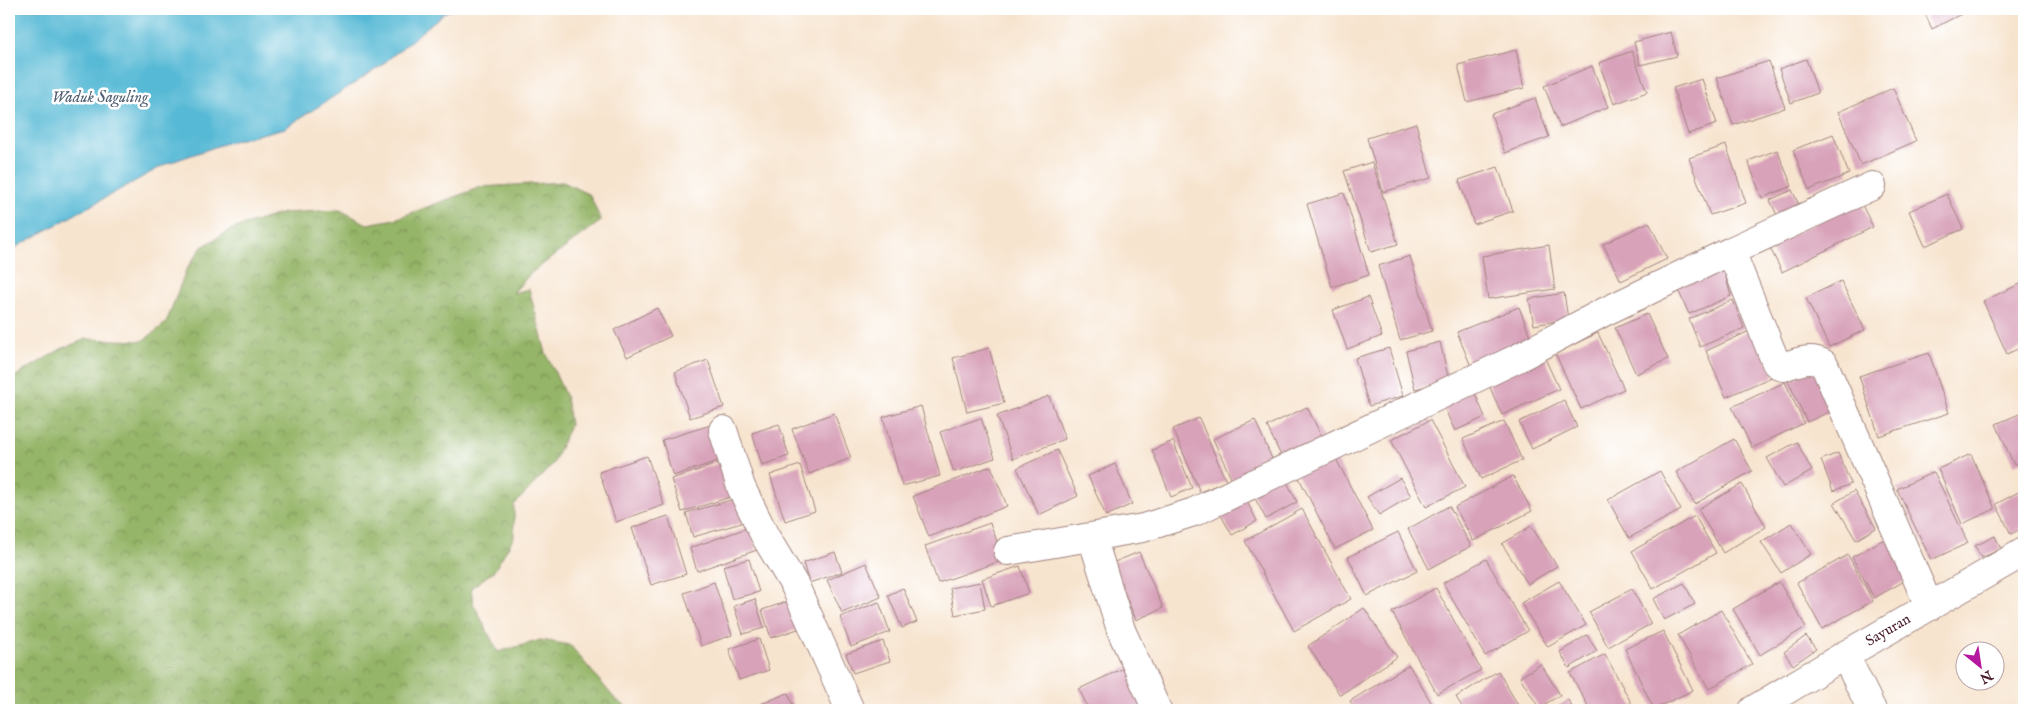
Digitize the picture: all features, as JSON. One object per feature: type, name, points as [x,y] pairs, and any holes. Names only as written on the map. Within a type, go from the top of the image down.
[{"type":"street","points":[[1008,551],[1144,528],[1194,512],[1518,358],[1604,312],[1731,250],[1872,186]]},
{"type":"street","points":[[1731,250],[1776,362],[1783,366],[1804,360],[1816,360],[1824,364],[1929,606]]},
{"type":"street","points":[[723,430],[741,487],[765,536],[794,586],[850,710]]},
{"type":"street","points":[[1092,537],[1121,630],[1157,710]]},
{"type":"street","name":"Sayuran","points":[[1753,710],[2024,552]]},
{"type":"street","points":[[1845,655],[1872,710]]},
{"type":"green space","points":[[563,182],[590,195],[601,221],[531,273],[513,293],[529,289],[546,353],[566,397],[570,425],[553,464],[514,505],[514,537],[494,571],[471,588],[473,603],[498,652],[541,640],[570,645],[615,699],[631,710],[15,710],[9,701],[9,380],[61,349],[86,339],[143,341],[166,323],[186,270],[202,247],[232,229],[283,213],[340,210],[367,224],[395,219],[481,187]]},
{"type":"water","name":"Waduk Saguling","points":[[9,9],[453,9],[444,13],[378,68],[285,128],[229,142],[166,164],[9,251]]},
{"type":"building","points":[[1923,9],[1964,9],[1965,12],[1932,29]]},
{"type":"building","points":[[1671,32],[1677,56],[1640,65],[1634,42]]},
{"type":"building","points":[[1516,50],[1524,88],[1467,102],[1458,65]]},
{"type":"building","points":[[1632,51],[1647,92],[1614,104],[1599,63]]},
{"type":"building","points":[[1806,59],[1818,93],[1791,103],[1779,69]]},
{"type":"building","points":[[1769,61],[1785,108],[1733,125],[1717,78]]},
{"type":"building","points":[[1592,66],[1608,107],[1560,127],[1544,86]]},
{"type":"building","points":[[1702,79],[1717,124],[1688,134],[1673,88]]},
{"type":"building","points":[[1893,88],[1916,141],[1861,165],[1838,112]]},
{"type":"building","points":[[1535,98],[1549,137],[1505,153],[1491,114]]},
{"type":"building","points":[[1416,123],[1431,178],[1383,192],[1367,138]]},
{"type":"building","points":[[1833,134],[1849,174],[1809,190],[1793,150]]},
{"type":"building","points":[[1726,145],[1746,203],[1710,215],[1689,158]]},
{"type":"building","points":[[1777,150],[1792,186],[1762,198],[1748,161]]},
{"type":"building","points":[[1372,162],[1398,244],[1371,252],[1344,171]]},
{"type":"building","points":[[1498,167],[1513,211],[1474,224],[1459,180]]},
{"type":"building","points":[[1792,190],[1803,213],[1781,224],[1770,200]]},
{"type":"building","points":[[1344,193],[1369,275],[1332,287],[1307,204]]},
{"type":"building","points":[[1947,194],[1963,229],[1925,246],[1909,211]]},
{"type":"building","points":[[1860,201],[1873,227],[1782,272],[1769,246]]},
{"type":"building","points":[[1649,222],[1667,259],[1621,281],[1603,244]]},
{"type":"building","points":[[1549,245],[1555,289],[1488,299],[1482,256]]},
{"type":"building","points":[[1410,256],[1432,331],[1400,340],[1378,266]]},
{"type":"building","points":[[1722,264],[1731,296],[1689,314],[1674,281]]},
{"type":"building","points":[[1841,281],[1865,330],[1829,347],[1806,298]]},
{"type":"building","points":[[2020,284],[2024,293],[2024,346],[2007,354],[1983,301]]},
{"type":"building","points":[[1564,293],[1568,319],[1534,325],[1529,299]]},
{"type":"building","points":[[1368,297],[1382,336],[1347,349],[1333,310]]},
{"type":"building","points":[[1733,300],[1744,328],[1700,347],[1689,319]]},
{"type":"building","points":[[1519,307],[1533,344],[1472,369],[1457,332]]},
{"type":"building","points":[[657,308],[671,336],[627,357],[614,330]]},
{"type":"building","points":[[1647,314],[1668,359],[1636,374],[1615,328]]},
{"type":"building","points":[[1754,329],[1774,376],[1726,397],[1706,351]]},
{"type":"building","points":[[1598,333],[1624,389],[1581,409],[1555,353]]},
{"type":"building","points":[[1440,342],[1449,381],[1415,389],[1406,351]]},
{"type":"building","points":[[989,348],[1004,403],[967,412],[953,358]]},
{"type":"building","points":[[1389,348],[1403,396],[1369,406],[1355,358]]},
{"type":"building","points":[[1929,353],[1949,413],[1879,436],[1859,376]]},
{"type":"building","points":[[1544,356],[1559,389],[1502,415],[1488,383]]},
{"type":"building","points":[[708,360],[724,407],[690,418],[675,372]]},
{"type":"building","points":[[1819,367],[1838,408],[1807,422],[1788,381]]},
{"type":"building","points":[[1785,382],[1804,423],[1752,448],[1732,407]]},
{"type":"building","points":[[1473,389],[1485,417],[1455,431],[1442,403]]},
{"type":"building","points":[[1049,396],[1065,439],[1013,459],[997,416]]},
{"type":"building","points":[[1564,400],[1577,427],[1532,449],[1519,422]]},
{"type":"building","points":[[921,406],[940,476],[902,486],[883,417]]},
{"type":"building","points":[[1307,407],[1323,439],[1282,458],[1267,426]]},
{"type":"building","points":[[2024,412],[2024,460],[2014,465],[1996,424]]},
{"type":"building","points":[[834,413],[851,458],[809,474],[792,429]]},
{"type":"building","points":[[981,418],[995,458],[954,472],[940,432]]},
{"type":"building","points":[[1199,418],[1226,481],[1200,492],[1173,429]]},
{"type":"building","points":[[1255,420],[1273,461],[1232,480],[1213,439]]},
{"type":"building","points":[[1430,420],[1465,487],[1426,507],[1391,440]]},
{"type":"building","points":[[1504,421],[1522,460],[1481,479],[1463,439]]},
{"type":"building","points":[[779,424],[789,456],[762,465],[752,433]]},
{"type":"building","points":[[711,425],[721,460],[673,476],[662,440]]},
{"type":"building","points":[[1734,439],[1752,471],[1695,504],[1676,472]]},
{"type":"building","points":[[1173,441],[1192,488],[1171,497],[1152,450]]},
{"type":"building","points":[[1797,442],[1812,471],[1783,487],[1767,458]]},
{"type":"building","points":[[1057,450],[1078,496],[1039,515],[1017,468]]},
{"type":"building","points":[[1333,453],[1373,530],[1335,549],[1296,472]]},
{"type":"building","points":[[1838,453],[1851,484],[1833,491],[1821,460]]},
{"type":"building","points":[[1971,454],[1995,509],[1962,524],[1938,469]]},
{"type":"building","points":[[647,456],[664,505],[616,522],[599,472]]},
{"type":"building","points":[[723,462],[734,496],[682,512],[671,479]]},
{"type":"building","points":[[1115,464],[1132,504],[1106,516],[1088,476]]},
{"type":"building","points":[[800,465],[815,511],[785,521],[770,475]]},
{"type":"building","points":[[991,466],[1007,506],[929,537],[913,496]]},
{"type":"building","points":[[1660,471],[1681,510],[1629,538],[1608,500]]},
{"type":"building","points":[[1282,472],[1297,502],[1266,519],[1250,489]]},
{"type":"building","points":[[1934,472],[1968,543],[1931,560],[1897,489]]},
{"type":"building","points":[[1513,476],[1532,511],[1473,541],[1455,507]]},
{"type":"building","points":[[1400,478],[1411,496],[1379,515],[1367,497]]},
{"type":"building","points":[[1742,484],[1766,527],[1723,553],[1698,509]]},
{"type":"building","points":[[2024,489],[2024,527],[2011,534],[1996,504]]},
{"type":"building","points":[[1854,491],[1876,528],[1856,540],[1834,503]]},
{"type":"building","points":[[1244,496],[1257,521],[1232,535],[1218,510]]},
{"type":"building","points":[[738,498],[745,522],[693,537],[686,513]]},
{"type":"building","points":[[1449,506],[1471,546],[1429,569],[1408,529]]},
{"type":"building","points":[[1302,509],[1351,599],[1294,631],[1245,541]]},
{"type":"building","points":[[668,516],[686,574],[651,585],[632,528]]},
{"type":"building","points":[[1695,516],[1716,553],[1653,589],[1632,551]]},
{"type":"building","points":[[990,523],[1004,560],[938,583],[925,546]]},
{"type":"building","points":[[1791,523],[1811,554],[1781,573],[1761,542]]},
{"type":"building","points":[[1531,526],[1557,566],[1528,584],[1502,544]]},
{"type":"building","points":[[750,527],[757,550],[697,571],[690,548]]},
{"type":"building","points":[[1398,532],[1417,571],[1367,596],[1348,557]]},
{"type":"building","points":[[1995,536],[2001,549],[1981,558],[1975,546]]},
{"type":"building","points":[[1888,537],[1910,578],[1874,598],[1852,557]]},
{"type":"building","points":[[835,552],[842,572],[809,583],[803,563]]},
{"type":"building","points":[[1139,552],[1163,608],[1136,620],[1112,563]]},
{"type":"building","points":[[1848,555],[1873,601],[1822,629],[1797,583]]},
{"type":"building","points":[[749,559],[759,592],[732,599],[723,566]]},
{"type":"building","points":[[1486,559],[1528,631],[1485,656],[1443,583]]},
{"type":"building","points":[[866,563],[881,597],[842,613],[827,580]]},
{"type":"building","points":[[1020,566],[1029,593],[991,606],[982,579]]},
{"type":"building","points":[[1559,581],[1586,625],[1548,647],[1521,603]]},
{"type":"building","points":[[714,582],[732,635],[701,646],[684,593]]},
{"type":"building","points":[[980,582],[985,609],[955,615],[950,588]]},
{"type":"building","points":[[1779,582],[1806,627],[1760,655],[1733,609]]},
{"type":"building","points":[[1684,583],[1695,604],[1664,620],[1653,599]]},
{"type":"building","points":[[903,588],[917,622],[902,628],[888,595]]},
{"type":"building","points":[[1436,588],[1481,670],[1437,694],[1392,612]]},
{"type":"building","points":[[1632,589],[1651,624],[1608,647],[1589,612]]},
{"type":"building","points":[[755,599],[764,628],[743,634],[734,606]]},
{"type":"building","points":[[789,601],[798,629],[771,638],[762,610]]},
{"type":"building","points":[[879,602],[890,632],[851,647],[840,617]]},
{"type":"building","points":[[1364,608],[1397,657],[1340,695],[1308,646]]},
{"type":"building","points":[[1721,610],[1752,664],[1709,689],[1678,635]]},
{"type":"building","points":[[1663,631],[1693,690],[1654,709],[1625,649]]},
{"type":"building","points":[[1587,635],[1597,651],[1569,668],[1560,652]]},
{"type":"building","points":[[1806,636],[1816,649],[1793,665],[1784,652]]},
{"type":"building","points":[[759,639],[769,670],[739,680],[729,649]]},
{"type":"building","points":[[883,641],[890,661],[853,673],[846,654]]},
{"type":"building","points":[[1605,654],[1635,710],[1590,710],[1570,673]]},
{"type":"building","points":[[1141,660],[1159,699],[1134,710],[1089,710],[1079,689]]},
{"type":"building","points":[[1541,664],[1560,695],[1539,708],[1520,677]]},
{"type":"building","points":[[1409,665],[1432,704],[1421,710],[1355,710],[1350,701]]},
{"type":"building","points":[[1498,671],[1521,710],[1464,710],[1456,697]]},
{"type":"building","points":[[788,693],[795,710],[746,710]]},
{"type":"building","points":[[1568,700],[1574,710],[1552,710]]}]
